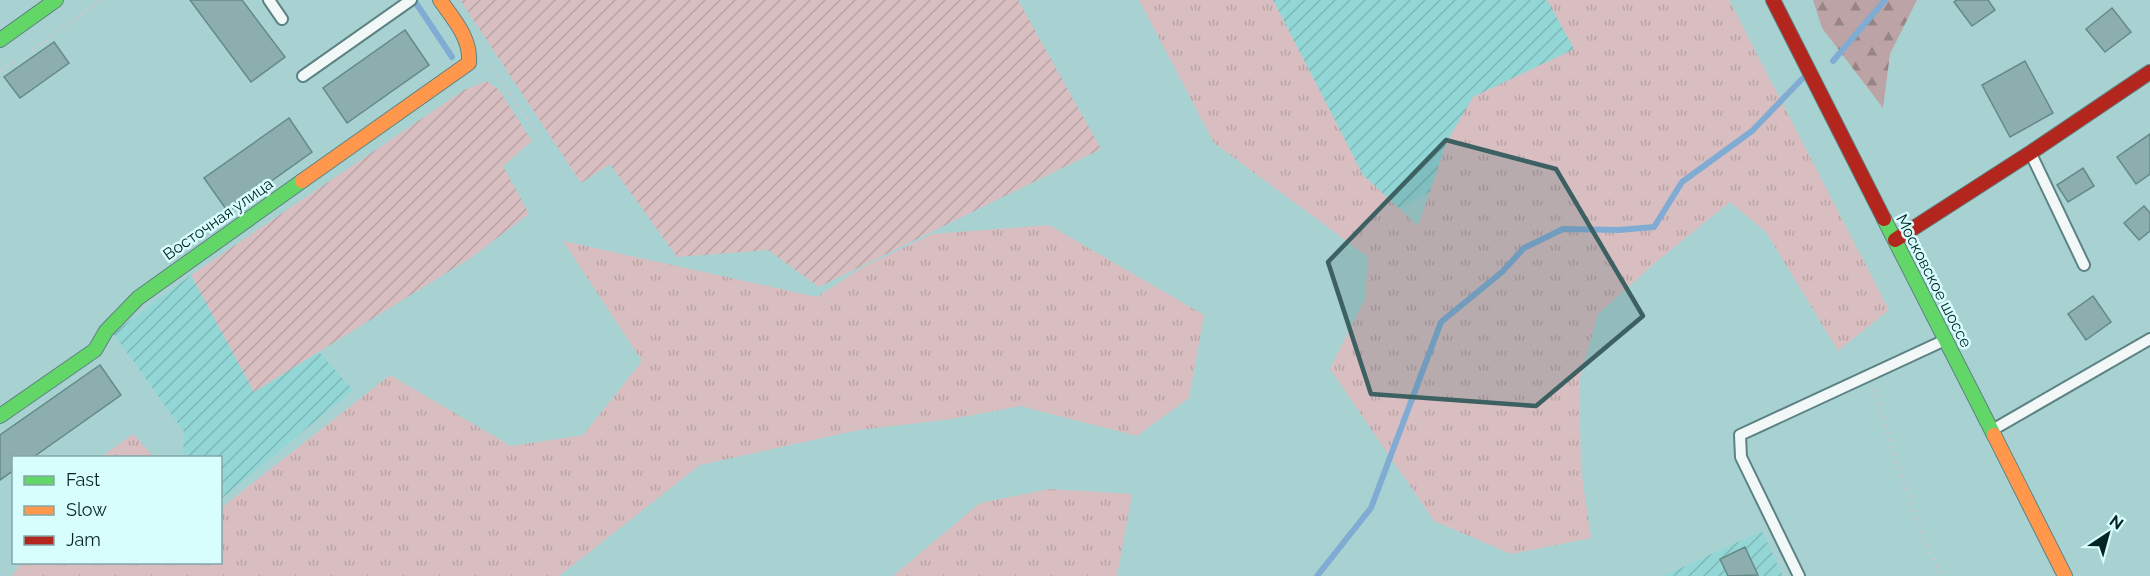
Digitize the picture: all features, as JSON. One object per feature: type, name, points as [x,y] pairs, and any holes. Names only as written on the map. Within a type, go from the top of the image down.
[{"type":"street","points":[[0,40],[56,0]]},
{"type":"street","points":[[440,0],[469,44],[470,58]]},
{"type":"street","name":"Московское шоссе","points":[[1773,0],[2066,576]]},
{"type":"street","name":"Восточная улица","points":[[0,416],[95,350],[106,331],[138,298],[164,278],[470,58]]},
{"type":"street","points":[[1895,240],[2150,72]]},
{"type":"lane","points":[[269,0],[282,19]]},
{"type":"lane","points":[[303,76],[411,0]]},
{"type":"lane","points":[[2030,153],[2084,265]]},
{"type":"lane","points":[[1991,430],[2150,339]]},
{"type":"lane","points":[[1799,576],[1741,457],[1740,435],[1945,340]]},
{"type":"path","points":[[28,52],[102,0]]},
{"type":"path","points":[[470,58],[484,61],[493,70],[540,137]]},
{"type":"path","points":[[0,72],[19,59]]},
{"type":"path","points":[[1872,374],[1894,457],[1930,553],[1942,576]]},
{"type":"highlighted area","points":[[1446,140],[1556,169],[1643,316],[1536,406],[1371,394],[1328,262]]},
{"type":"shaded area","points":[[1254,0],[1583,0],[1626,84],[1369,225]]},
{"type":"shaded area","points":[[191,275],[254,392],[319,352],[353,390],[222,498],[222,456],[183,456],[184,432],[113,333]]},
{"type":"shaded area","points":[[1762,531],[1783,576],[1663,576]]},
{"type":"green space","points":[[460,0],[1018,0],[1101,149],[819,287],[768,250],[677,257],[610,164],[581,183]]},
{"type":"green space","points":[[1139,0],[1273,0],[1363,175],[1418,226],[1447,141],[1473,97],[1574,49],[1547,0],[1729,0],[1889,310],[1838,351],[1766,232],[1730,202],[1656,262],[1598,314],[1579,381],[1581,469],[1591,538],[1511,554],[1434,521],[1330,369],[1365,299],[1368,257],[1214,143]]},
{"type":"green space","points":[[1813,0],[1917,0],[1890,54],[1883,108],[1822,28]]},
{"type":"green space","points":[[487,81],[499,90],[532,141],[503,166],[529,214],[472,257],[254,392],[191,275],[464,90]]},
{"type":"green space","points":[[1049,225],[1204,315],[1189,398],[1137,436],[1020,406],[952,419],[859,430],[700,465],[559,576],[12,576],[20,564],[222,564],[222,507],[390,375],[511,446],[583,435],[642,361],[563,241],[817,297],[861,268],[932,234]]},
{"type":"green space","points":[[133,434],[153,456],[102,456]]},
{"type":"green space","points":[[1050,489],[1132,494],[1117,576],[893,576],[980,503]]},
{"type":"building","points":[[190,0],[242,0],[285,57],[251,82]]},
{"type":"building","points":[[1957,0],[1988,0],[1995,10],[1972,26],[1954,2]]},
{"type":"building","points":[[2112,8],[2131,32],[2105,52],[2086,29]]},
{"type":"building","points":[[405,30],[429,65],[347,123],[323,88]]},
{"type":"building","points":[[54,42],[69,63],[20,98],[4,77]]},
{"type":"building","points":[[2025,61],[2053,113],[2010,137],[1982,85]]},
{"type":"building","points":[[289,118],[312,152],[228,212],[204,178]]},
{"type":"building","points":[[2150,134],[2150,174],[2136,184],[2117,157]]},
{"type":"building","points":[[2083,168],[2094,186],[2068,202],[2057,185]]},
{"type":"building","points":[[2144,206],[2150,213],[2150,231],[2139,240],[2124,223]]},
{"type":"building","points":[[2093,296],[2111,322],[2086,340],[2068,314]]},
{"type":"building","points":[[100,365],[121,395],[35,456],[12,456],[12,471],[0,480],[0,435]]},
{"type":"building","points":[[1745,547],[1758,575],[1728,576],[1720,559]]},
{"type":"waterway","points":[[1833,61],[1885,0]]},
{"type":"waterway","points":[[416,3],[452,57]]},
{"type":"waterway","points":[[1317,576],[1371,508],[1441,322],[1502,272],[1524,248],[1563,229],[1619,230],[1654,227],[1682,182],[1752,131],[1802,79]]},
{"type":"traffic: fast","points":[[0,40],[56,0]]},
{"type":"traffic: fast","points":[[0,416],[95,350],[106,331],[138,298],[302,181]]},
{"type":"traffic: fast","points":[[1884,219],[1994,435]]},
{"type":"traffic: slow","points":[[302,181],[469,63],[464,37],[440,0]]},
{"type":"traffic: slow","points":[[1994,435],[2065,576]]},
{"type":"traffic: jam","points":[[1773,0],[1884,219]]},
{"type":"traffic: jam","points":[[1895,240],[2150,72]]}]
